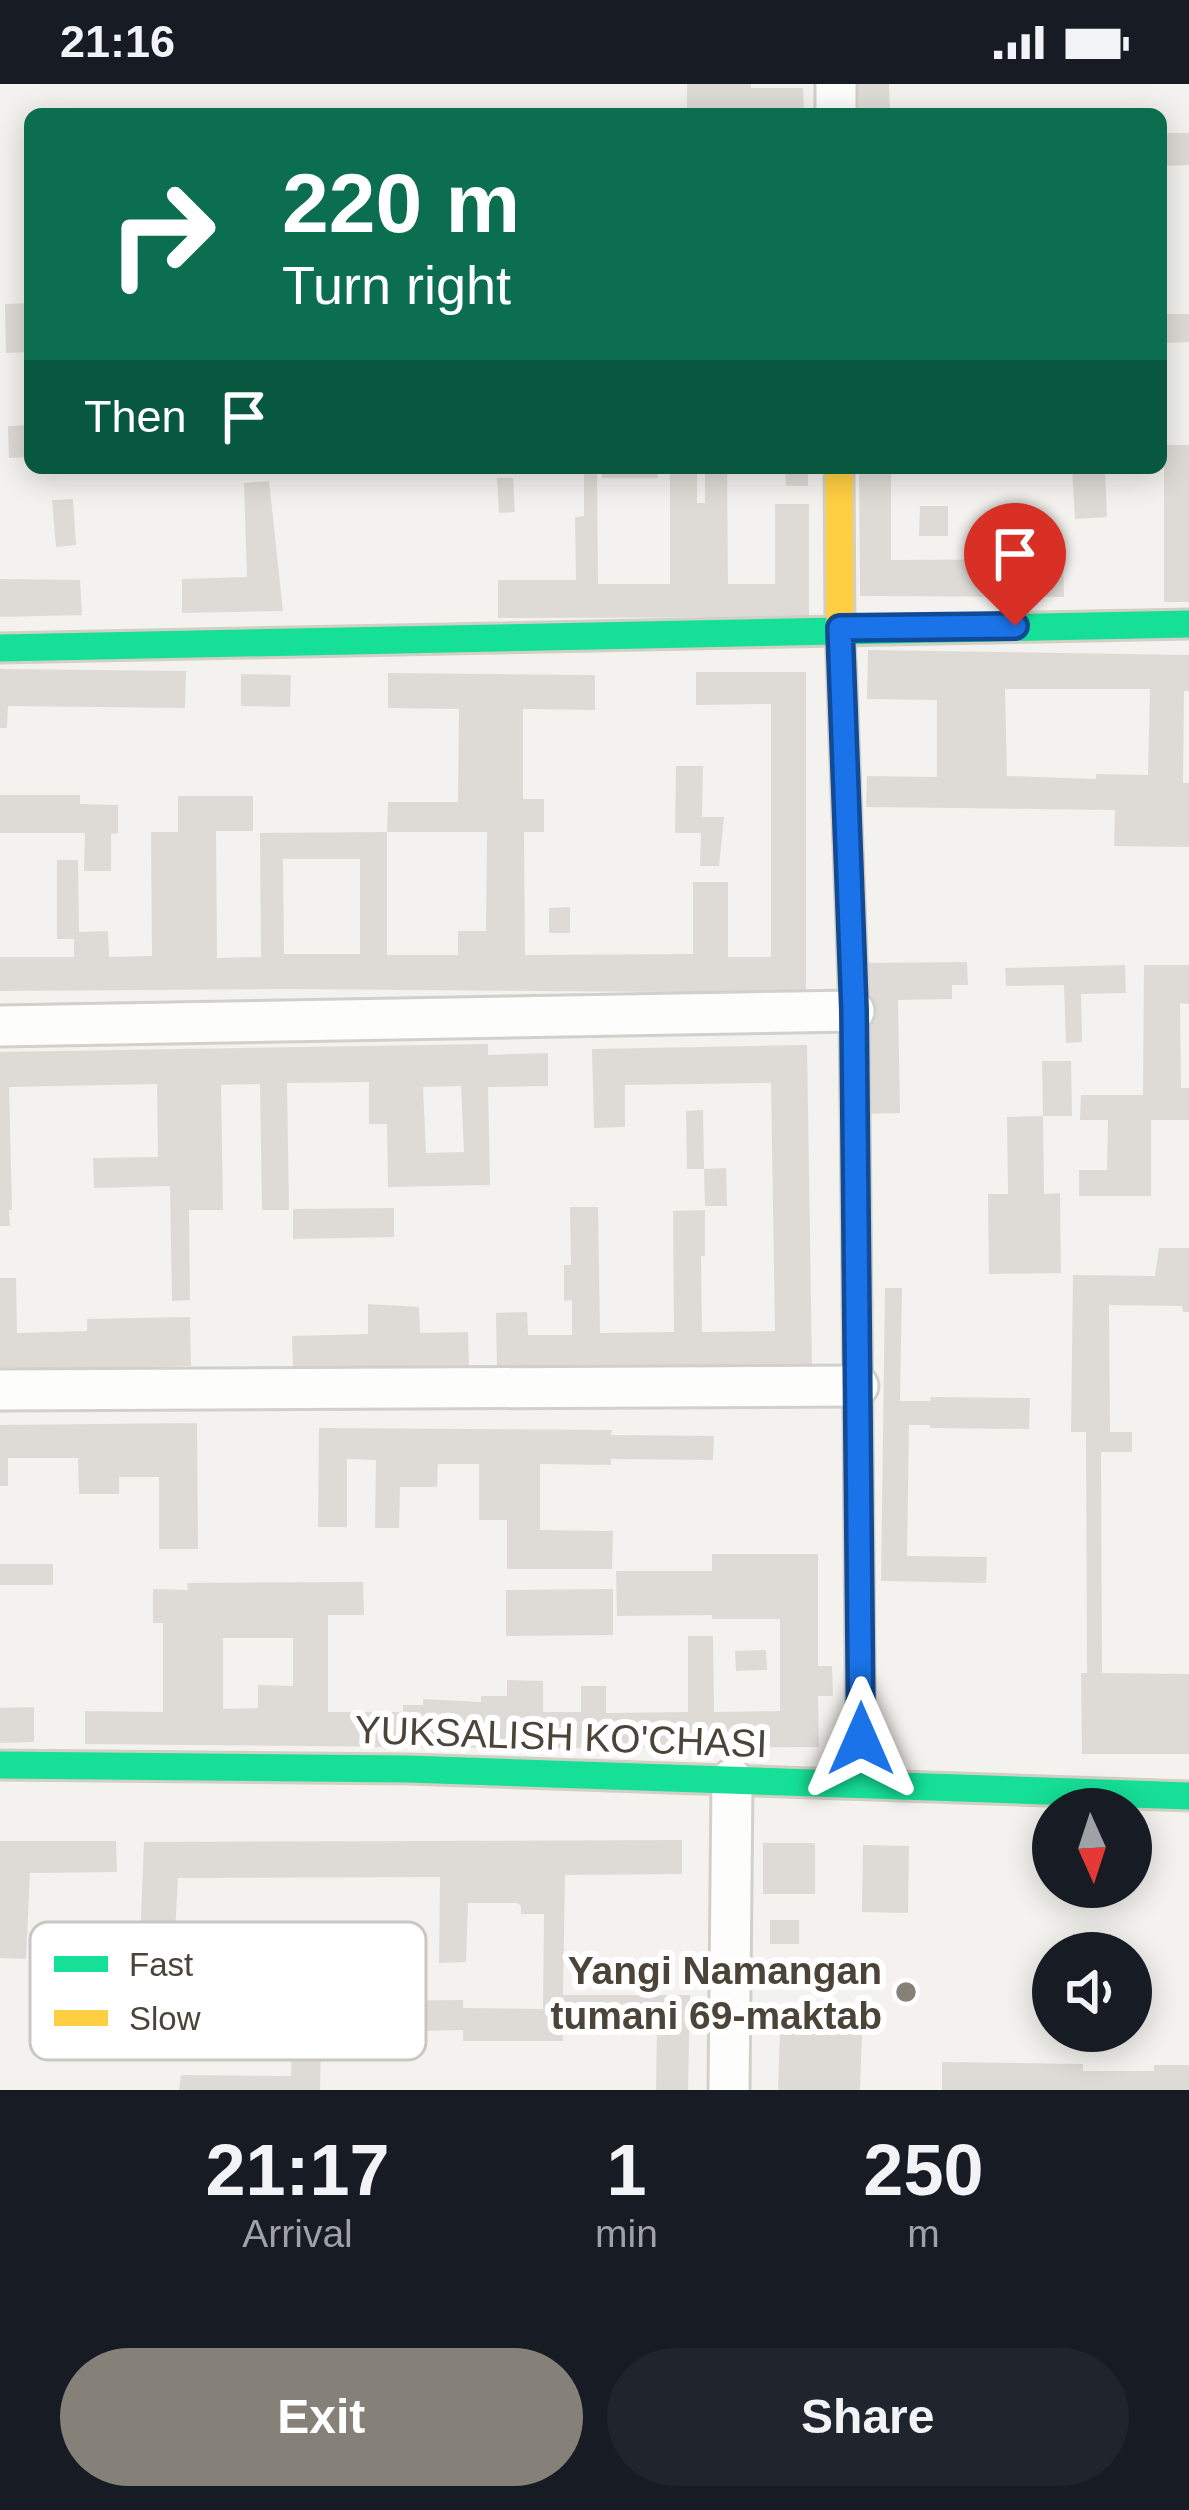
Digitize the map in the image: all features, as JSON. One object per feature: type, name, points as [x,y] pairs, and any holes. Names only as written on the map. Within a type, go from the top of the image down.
[{"type":"street","points":[[838,474],[854,1011],[861,1784]]},
{"type":"street","points":[[0,648],[1189,624]]},
{"type":"street","points":[[0,1026],[854,1011]]},
{"type":"street","points":[[0,1390],[857,1386]]},
{"type":"street","name":"YUKSALISH KO'CHASI","points":[[1,1771],[408,1769],[1189,1796]]},
{"type":"street","points":[[729,2090],[732,1779]]},
{"type":"building","points":[[687,84],[803,88],[804,108],[687,108]]},
{"type":"building","points":[[858,84],[889,84],[890,108],[859,108]]},
{"type":"building","points":[[1167,133],[1189,133],[1189,165],[1167,166]]},
{"type":"building","points":[[24,303],[24,352],[6,353],[5,304]]},
{"type":"building","points":[[1167,314],[1189,314],[1189,342],[1167,343]]},
{"type":"building","points":[[24,425],[24,457],[9,458],[8,426]]},
{"type":"building","points":[[1167,445],[1189,445],[1189,602],[1164,602]]},
{"type":"building","points":[[584,474],[597,474],[598,584],[670,584],[670,474],[697,474],[697,503],[705,503],[705,474],[727,474],[728,584],[775,584],[775,504],[809,504],[809,617],[498,618],[498,580],[576,580],[575,517],[584,516]]},
{"type":"building","points":[[602,474],[658,474],[658,478],[602,478]]},
{"type":"building","points":[[785,474],[808,474],[808,486],[786,486]]},
{"type":"building","points":[[859,474],[891,474],[891,560],[1063,559],[1064,597],[860,596]]},
{"type":"building","points":[[1072,474],[1105,474],[1107,517],[1075,519]]},
{"type":"building","points":[[497,478],[513,478],[515,512],[499,513]]},
{"type":"building","points":[[269,481],[283,611],[182,613],[182,579],[247,577],[244,483]]},
{"type":"building","points":[[73,499],[76,545],[56,547],[52,500]]},
{"type":"building","points":[[920,506],[948,506],[948,536],[919,536]]},
{"type":"building","points":[[0,579],[80,580],[82,615],[0,617]]},
{"type":"building","points":[[868,650],[1189,655],[1183,783],[1189,783],[1189,847],[1114,846],[1115,810],[866,807],[867,776],[937,777],[937,700],[867,699]],"holes":[[[1005,689],[1150,689],[1148,775],[1096,774],[1096,779],[1007,776]]]},
{"type":"building","points":[[0,669],[186,671],[185,708],[8,706],[7,728],[0,728]]},
{"type":"building","points":[[696,672],[806,672],[806,993],[0,991],[0,957],[74,957],[74,939],[57,939],[57,860],[78,860],[79,932],[108,931],[109,957],[152,956],[151,832],[178,832],[178,796],[253,796],[253,831],[216,831],[217,958],[261,957],[260,833],[387,832],[388,802],[458,802],[459,709],[388,708],[388,673],[595,675],[595,710],[523,709],[523,799],[544,799],[544,832],[524,832],[525,955],[693,954],[693,882],[728,882],[728,957],[771,957],[771,704],[696,705]],"holes":[[[387,832],[487,832],[486,931],[458,931],[458,955],[387,955]],[[283,859],[360,859],[360,954],[284,954]]]},
{"type":"building","points":[[241,674],[291,675],[290,707],[241,706]]},
{"type":"building","points":[[676,766],[703,766],[702,817],[724,817],[719,866],[700,866],[701,833],[675,833]]},
{"type":"building","points":[[0,795],[80,795],[80,804],[118,805],[118,833],[111,834],[111,871],[84,871],[85,833],[0,833]]},
{"type":"building","points":[[570,907],[570,933],[549,933],[549,908]]},
{"type":"building","points":[[967,962],[968,985],[952,985],[952,999],[898,1000],[900,1113],[862,1114],[861,963]]},
{"type":"building","points":[[1125,965],[1126,993],[1081,994],[1082,1042],[1066,1043],[1064,985],[1006,986],[1005,968]]},
{"type":"building","points":[[1144,965],[1189,965],[1189,1004],[1180,1003],[1181,1088],[1189,1088],[1189,1120],[1151,1120],[1151,1196],[1079,1196],[1079,1170],[1107,1170],[1108,1120],[1080,1120],[1081,1095],[1143,1095]]},
{"type":"building","points":[[488,1044],[488,1055],[548,1053],[548,1086],[488,1087],[490,1185],[388,1187],[387,1124],[369,1124],[369,1082],[287,1083],[289,1210],[262,1210],[260,1084],[221,1085],[223,1210],[189,1210],[190,1300],[172,1301],[170,1186],[94,1188],[93,1158],[158,1157],[157,1084],[9,1087],[12,1210],[10,1226],[0,1226],[0,1052]],"holes":[[[461,1086],[464,1152],[426,1153],[423,1087]]]},
{"type":"building","points":[[807,1045],[812,1368],[497,1370],[496,1313],[527,1312],[528,1335],[572,1335],[572,1300],[564,1301],[564,1265],[571,1265],[570,1207],[598,1207],[600,1333],[674,1332],[673,1211],[705,1210],[702,1332],[775,1331],[771,1083],[625,1085],[625,1127],[594,1128],[592,1049]]},
{"type":"building","points":[[1042,1061],[1071,1061],[1072,1116],[1043,1116]]},
{"type":"building","points":[[703,1110],[704,1169],[687,1169],[686,1111]]},
{"type":"building","points":[[1043,1116],[1044,1194],[1060,1193],[1061,1273],[989,1274],[988,1194],[1008,1194],[1007,1117]]},
{"type":"building","points":[[726,1168],[727,1206],[705,1206],[704,1169]]},
{"type":"building","points":[[394,1208],[394,1237],[293,1239],[293,1209]]},
{"type":"building","points":[[1159,1248],[1189,1248],[1189,1312],[1183,1312],[1182,1306],[1109,1305],[1110,1432],[1132,1432],[1132,1452],[1101,1452],[1102,1673],[1189,1674],[1189,1754],[1082,1754],[1081,1673],[1087,1673],[1086,1432],[1071,1432],[1073,1275],[1155,1276]]},
{"type":"building","points":[[0,1278],[16,1278],[17,1333],[87,1331],[87,1319],[190,1317],[191,1366],[0,1370]]},
{"type":"building","points":[[885,1288],[902,1288],[900,1401],[1030,1398],[1029,1429],[909,1425],[907,1556],[987,1557],[986,1583],[881,1581]]},
{"type":"building","points":[[368,1304],[419,1307],[420,1333],[468,1332],[469,1368],[293,1371],[292,1336],[368,1334]]},
{"type":"building","points":[[197,1423],[198,1549],[159,1549],[159,1477],[119,1477],[119,1494],[79,1494],[78,1458],[8,1458],[8,1486],[0,1486],[0,1425]]},
{"type":"building","points":[[319,1428],[612,1430],[611,1435],[714,1436],[713,1460],[540,1464],[540,1530],[613,1531],[612,1569],[507,1569],[507,1520],[479,1520],[479,1464],[438,1464],[437,1487],[400,1487],[399,1528],[375,1528],[376,1460],[347,1459],[347,1527],[318,1527]]},
{"type":"building","points":[[712,1554],[818,1554],[818,1666],[832,1666],[833,1696],[818,1696],[819,1747],[85,1744],[85,1711],[163,1712],[163,1623],[153,1623],[153,1589],[188,1590],[187,1583],[363,1582],[364,1615],[328,1615],[328,1712],[403,1712],[403,1705],[423,1705],[423,1699],[481,1702],[481,1696],[507,1696],[507,1680],[543,1681],[543,1712],[581,1712],[581,1686],[606,1686],[606,1713],[688,1712],[688,1636],[713,1636],[714,1712],[780,1711],[780,1619],[617,1616],[616,1571],[712,1571]],"holes":[[[223,1638],[293,1638],[293,1686],[258,1685],[258,1708],[223,1709]]]},
{"type":"building","points":[[0,1564],[53,1564],[53,1585],[0,1585]]},
{"type":"building","points":[[613,1589],[613,1635],[506,1636],[506,1590]]},
{"type":"building","points":[[766,1650],[767,1670],[736,1671],[735,1651]]},
{"type":"building","points":[[34,1707],[34,1742],[0,1743],[0,1708]]},
{"type":"building","points":[[682,1840],[682,1874],[565,1875],[563,1995],[690,1995],[688,2090],[656,2090],[657,2026],[563,2027],[563,2041],[463,2041],[463,2030],[426,2031],[426,2000],[463,2000],[463,2008],[543,2009],[544,1914],[521,1914],[517,1903],[468,1903],[466,1962],[439,1963],[440,1877],[178,1878],[176,1922],[141,1922],[144,1842]]},
{"type":"building","points":[[0,1841],[116,1841],[117,1872],[30,1873],[26,1959],[0,1958]]},
{"type":"building","points":[[763,1843],[815,1843],[815,1894],[763,1894]]},
{"type":"building","points":[[863,1845],[909,1846],[908,1913],[862,1912]]},
{"type":"building","points":[[770,1920],[799,1920],[799,1944],[770,1944]]},
{"type":"building","points":[[781,2005],[863,2009],[860,2090],[778,2090]]},
{"type":"building","points":[[291,2060],[321,2060],[320,2090],[179,2090],[181,2075],[291,2076]]},
{"type":"building","points":[[942,2062],[1083,2064],[1083,2071],[1154,2071],[1154,2065],[1189,2065],[1189,2090],[942,2090]]},
{"type":"traffic: fast","points":[[0,648],[1189,624]]},
{"type":"traffic: fast","points":[[857,1305],[861,1783]]},
{"type":"traffic: fast","points":[[0,1765],[408,1769],[1189,1796]]},
{"type":"traffic: slow","points":[[839,474],[857,1305]]},
{"type":"place","name":"Yangi Namangan tumani 69-maktab","points":[[906,1992]]},
{"type":"route","points":[[861,1739],[854,1011],[840,628],[1015,626]]}]
